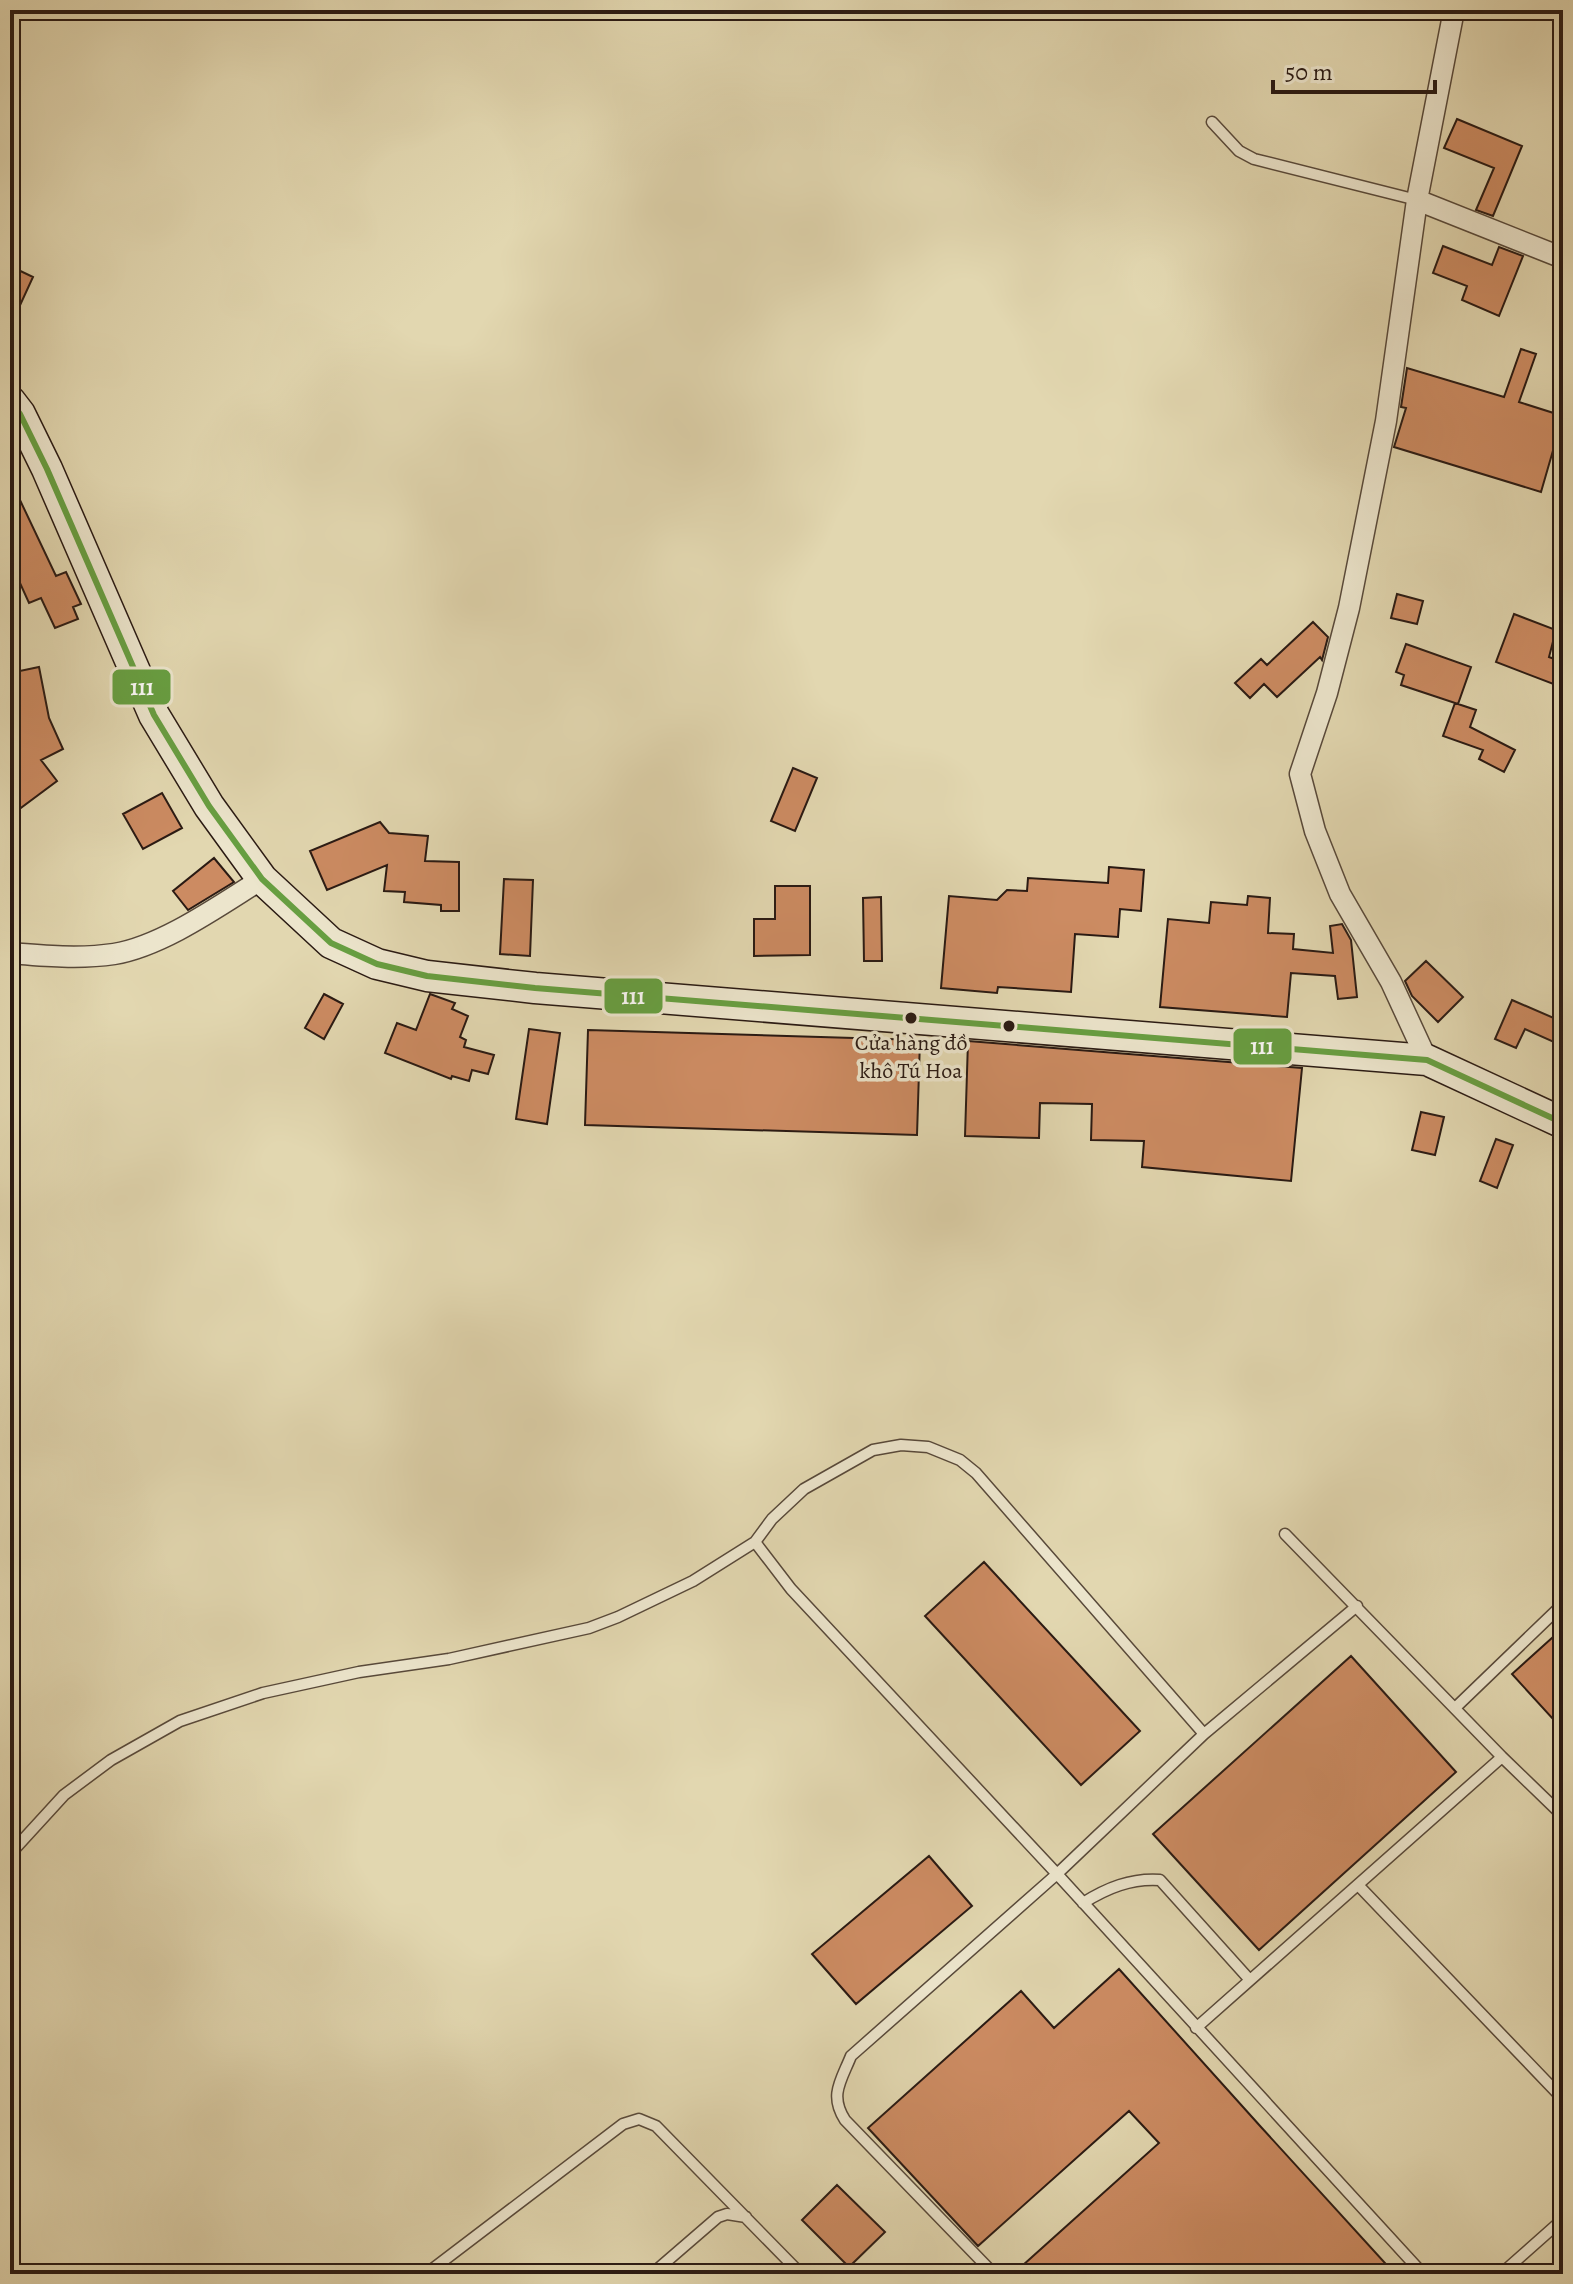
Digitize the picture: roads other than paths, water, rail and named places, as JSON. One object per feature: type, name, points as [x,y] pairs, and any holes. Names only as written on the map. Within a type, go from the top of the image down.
[{"type":"main road","points":[[10,401],[20,414],[47,469],[154,715],[209,806],[262,879],[331,943],[377,964],[427,976],[689,1002],[858,1012],[1427,1060],[1563,1123]]},
{"type":"street","points":[[1427,1060],[1391,982],[1340,894],[1315,831],[1300,774],[1327,693],[1349,608],[1386,421],[1417,200],[1454,10]]},
{"type":"street","points":[[1417,200],[1563,258]]},
{"type":"street","points":[[10,953],[56,956],[116,954],[174,933],[262,879]]},
{"type":"lane","points":[[1212,122],[1239,151],[1254,159],[1417,200]]},
{"type":"lane","points":[[10,1854],[64,1795],[111,1760],[180,1721],[263,1693],[359,1672],[449,1659],[589,1628],[618,1617],[693,1581],[755,1542],[772,1519],[804,1489],[873,1450],[901,1445],[928,1447],[960,1460],[976,1473],[1204,1734]]},
{"type":"lane","points":[[1285,1534],[1563,1816]]},
{"type":"lane","points":[[755,1542],[791,1589],[1423,2274]]},
{"type":"lane","points":[[1455,1708],[1563,1604]]},
{"type":"lane","points":[[994,2274],[845,2120],[837,2107],[836,2092],[851,2056],[1057,1874],[1204,1734],[1357,1606]]},
{"type":"lane","points":[[1196,2028],[1502,1757]]},
{"type":"lane","points":[[1083,1903],[1106,1889],[1126,1882],[1160,1880],[1249,1979]]},
{"type":"lane","points":[[1358,1885],[1563,2099]]},
{"type":"lane","points":[[426,2274],[623,2124],[639,2119],[656,2126],[801,2274]]},
{"type":"lane","points":[[652,2274],[718,2217],[735,2214],[748,2218]]},
{"type":"lane","points":[[1501,2274],[1563,2219]]},
{"type":"place","name":"Cửa hàng đồ khô Tú Hoa","points":[[911,1018]]}]
